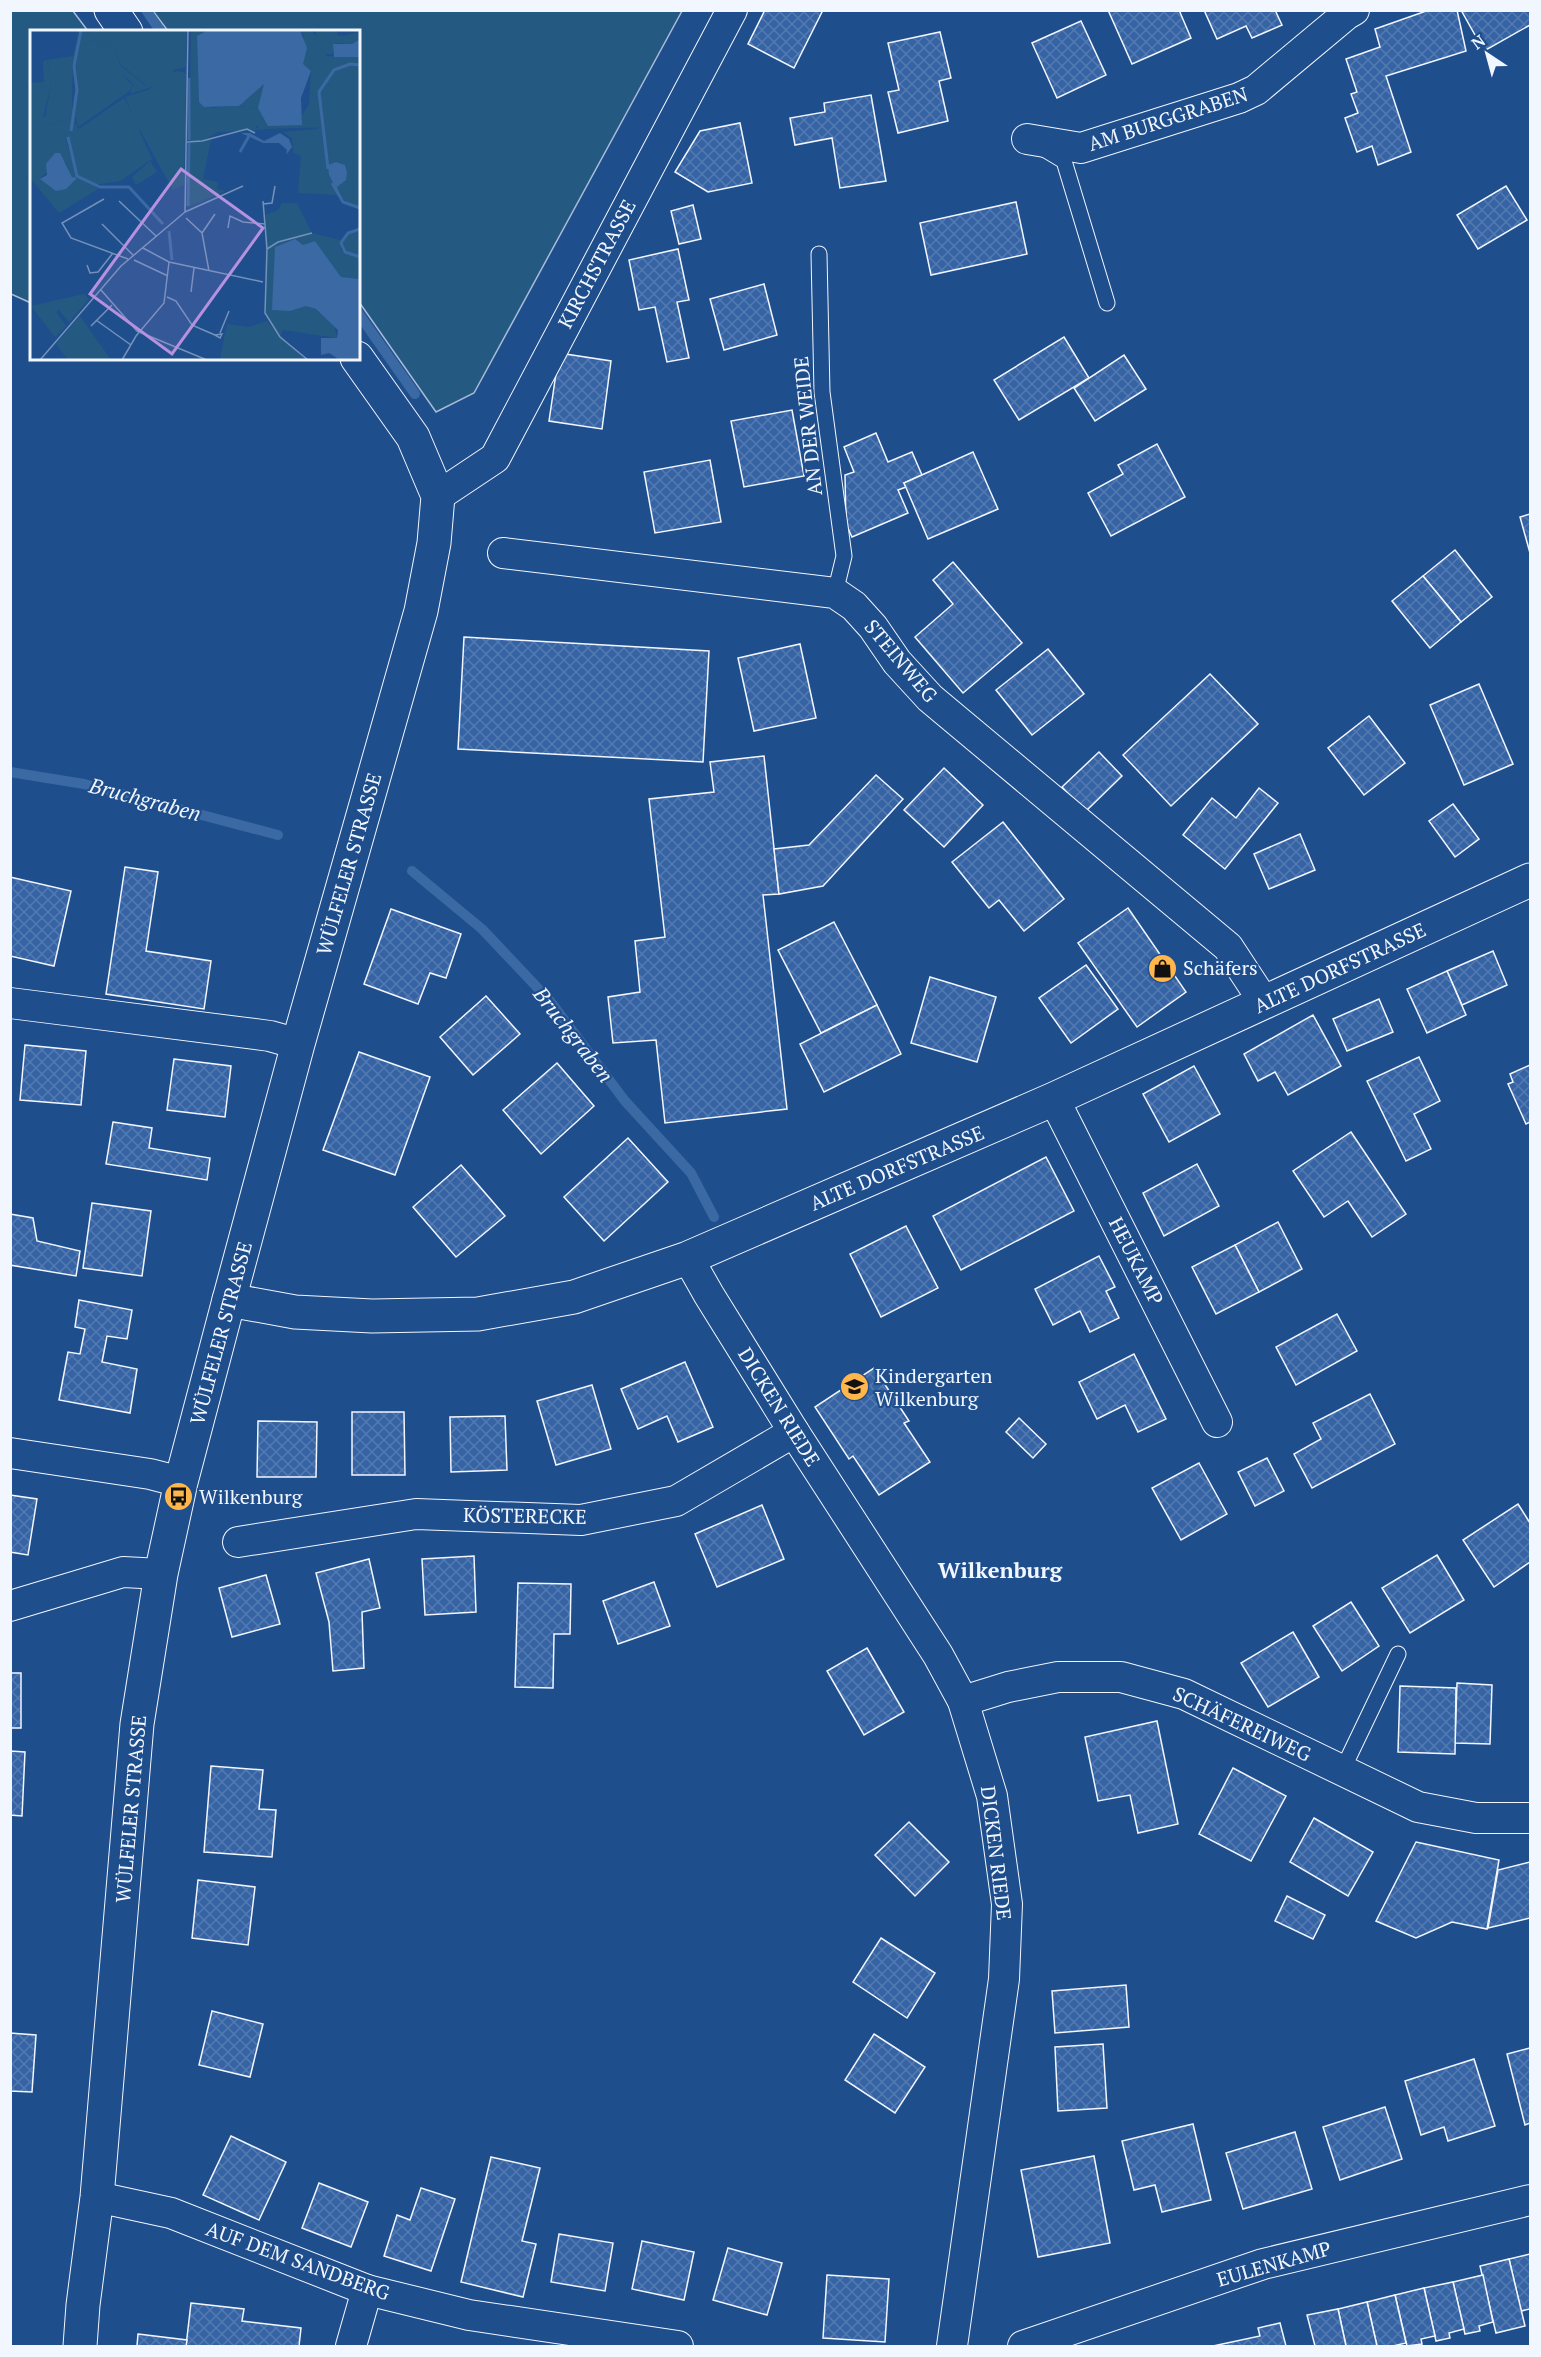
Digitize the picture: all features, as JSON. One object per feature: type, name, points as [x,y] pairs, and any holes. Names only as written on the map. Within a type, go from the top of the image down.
[{"type":"main road","points":[[111,10],[125,30]]},
{"type":"main road","name":"WÜLFELER STRASSE","points":[[80,2346],[97,2197],[137,1724],[161,1574],[181,1482],[298,1044],[421,611],[434,543],[438,496],[413,437],[358,360]]},
{"type":"main road","name":"ALTE DORFSTRASSE","points":[[229,1300],[295,1312],[372,1316],[478,1314],[574,1297],[688,1258],[1054,1100],[1530,880]]},
{"type":"street","name":"KIRCHSTRASSE","points":[[438,496],[495,458],[732,10]]},
{"type":"street","name":"AM BURGGRABEN","points":[[1027,139],[1082,148],[1239,98],[1256,90],[1354,10]]},
{"type":"street","points":[[503,553],[835,593]]},
{"type":"street","name":"STEINWEG","points":[[835,593],[854,606],[873,627],[897,662],[930,698],[1228,946],[1264,1002]]},
{"type":"street","points":[[10,1003],[270,1036],[298,1044]]},
{"type":"street","name":"HEUKAMP","points":[[1054,1100],[1217,1422]]},
{"type":"street","name":"DICKEN RIEDE","points":[[688,1258],[794,1432],[938,1655],[963,1701],[992,1796],[1006,1904],[1004,1979],[952,2346]]},
{"type":"street","name":"KÖSTERECKE","points":[[237,1542],[416,1514],[581,1520],[644,1508],[676,1501],[794,1432]]},
{"type":"street","points":[[10,1453],[150,1474],[181,1482]]},
{"type":"street","points":[[10,1606],[123,1572],[161,1574]]},
{"type":"street","name":"SCHÄFEREIWEG","points":[[963,1701],[1008,1687],[1058,1677],[1121,1677],[1184,1694],[1418,1807],[1476,1818],[1530,1818]]},
{"type":"street","name":"AUF DEM SANDBERG","points":[[97,2197],[171,2213],[367,2290],[469,2314],[678,2346]]},
{"type":"street","name":"EULENKAMP","points":[[1023,2346],[1263,2264],[1530,2200]]},
{"type":"street","points":[[351,2346],[367,2290]]},
{"type":"lane","points":[[1027,139],[1064,161],[1107,303]]},
{"type":"lane","name":"AN DER WEIDE","points":[[819,254],[822,392],[844,556],[835,593]]},
{"type":"lane","points":[[1342,1771],[1398,1654]]},
{"type":"shaded area","points":[[10,11],[73,11],[87,30],[30,30],[30,303],[11,294]]},
{"type":"shaded area","points":[[153,11],[682,11],[474,393],[436,412],[360,303],[360,30],[167,30]]},
{"type":"building","points":[[765,10],[823,10],[794,68],[748,44]]},
{"type":"building","points":[[1108,10],[1179,10],[1191,38],[1132,64]]},
{"type":"building","points":[[1204,10],[1275,10],[1282,25],[1252,38],[1246,26],[1217,39]]},
{"type":"building","points":[[1429,10],[1457,10],[1466,51],[1386,76],[1411,152],[1378,165],[1372,146],[1357,152],[1345,118],[1358,113],[1351,94],[1357,92],[1346,59],[1380,47],[1375,29]]},
{"type":"building","points":[[1461,10],[1530,10],[1530,25],[1484,51]]},
{"type":"building","points":[[1081,21],[1106,75],[1057,98],[1032,43]]},
{"type":"building","points":[[940,32],[951,78],[939,81],[948,121],[898,133],[888,92],[899,90],[888,43]]},
{"type":"building","points":[[871,95],[886,181],[840,188],[832,138],[795,145],[790,118],[825,112],[824,103]]},
{"type":"building","points":[[740,123],[752,183],[708,192],[675,172],[700,131]]},
{"type":"building","points":[[1506,186],[1527,220],[1478,249],[1457,215]]},
{"type":"building","points":[[1016,202],[1027,254],[931,275],[920,223]]},
{"type":"building","points":[[693,205],[701,239],[679,244],[671,211]]},
{"type":"building","points":[[678,249],[689,300],[677,302],[689,358],[667,362],[655,307],[639,310],[629,260]]},
{"type":"building","points":[[764,284],[777,335],[724,350],[710,299]]},
{"type":"building","points":[[1064,337],[1089,378],[1019,420],[994,380]]},
{"type":"building","points":[[559,353],[611,361],[602,429],[549,421]]},
{"type":"building","points":[[1124,355],[1146,389],[1095,421],[1074,388]]},
{"type":"building","points":[[792,410],[804,476],[744,487],[731,421]]},
{"type":"building","points":[[876,433],[888,462],[912,452],[922,475],[904,483],[906,487],[898,490],[908,513],[852,537],[846,524],[845,475],[854,472],[844,447]]},
{"type":"building","points":[[1157,444],[1185,497],[1111,536],[1088,493],[1123,474],[1118,465]]},
{"type":"building","points":[[973,452],[998,509],[928,539],[904,483]]},
{"type":"building","points":[[710,460],[721,522],[655,533],[644,472]]},
{"type":"building","points":[[1530,514],[1530,553],[1520,517]]},
{"type":"building","points":[[1455,550],[1492,597],[1461,622],[1423,576]]},
{"type":"building","points":[[953,562],[1022,643],[963,693],[915,637],[953,604],[933,580]]},
{"type":"building","points":[[1423,576],[1461,622],[1430,648],[1392,601]]},
{"type":"building","points":[[464,637],[709,651],[703,762],[458,749]]},
{"type":"building","points":[[800,644],[816,718],[754,731],[738,658]]},
{"type":"building","points":[[1048,649],[1084,694],[1032,735],[996,690]]},
{"type":"building","points":[[1210,674],[1258,724],[1171,806],[1123,755]]},
{"type":"building","points":[[1479,684],[1513,764],[1464,785],[1430,705]]},
{"type":"building","points":[[1369,716],[1405,763],[1364,795],[1328,748]]},
{"type":"building","points":[[1099,752],[1122,776],[1085,812],[1062,787]]},
{"type":"building","points":[[764,756],[779,894],[763,895],[787,1109],[665,1123],[656,1040],[613,1043],[608,997],[640,992],[635,941],[665,937],[649,799],[714,792],[710,762]]},
{"type":"building","points":[[944,768],[983,805],[944,847],[904,810]]},
{"type":"building","points":[[876,775],[903,799],[823,886],[779,894],[774,849],[809,845]]},
{"type":"building","points":[[1259,788],[1278,803],[1225,869],[1183,835],[1212,798],[1236,818]]},
{"type":"building","points":[[1453,804],[1479,839],[1455,857],[1429,821]]},
{"type":"building","points":[[1003,822],[1064,899],[1024,931],[999,900],[989,908],[952,862]]},
{"type":"building","points":[[1300,834],[1315,870],[1269,889],[1254,854]]},
{"type":"building","points":[[125,867],[158,872],[146,951],[211,961],[204,1009],[106,994]]},
{"type":"building","points":[[10,877],[71,891],[54,966],[10,956]]},
{"type":"building","points":[[1128,908],[1186,992],[1137,1027],[1078,943]]},
{"type":"building","points":[[391,909],[461,934],[446,978],[430,973],[418,1004],[364,984]]},
{"type":"building","points":[[834,922],[877,1005],[821,1033],[778,950]]},
{"type":"building","points":[[1493,951],[1507,985],[1462,1005],[1447,971]]},
{"type":"building","points":[[1086,965],[1118,1009],[1071,1043],[1039,998]]},
{"type":"building","points":[[1447,971],[1466,1015],[1427,1033],[1407,989]]},
{"type":"building","points":[[930,977],[996,997],[977,1062],[911,1043]]},
{"type":"building","points":[[486,996],[520,1034],[473,1075],[440,1037]]},
{"type":"building","points":[[1379,999],[1393,1032],[1347,1051],[1333,1019]]},
{"type":"building","points":[[877,1005],[901,1054],[824,1092],[800,1044]]},
{"type":"building","points":[[1313,1015],[1341,1066],[1288,1095],[1275,1072],[1258,1081],[1244,1054]]},
{"type":"building","points":[[25,1045],[86,1051],[81,1105],[20,1100]]},
{"type":"building","points":[[359,1052],[430,1077],[395,1175],[323,1150]]},
{"type":"building","points":[[1419,1057],[1440,1101],[1414,1114],[1431,1149],[1406,1161],[1367,1081]]},
{"type":"building","points":[[174,1059],[231,1066],[225,1117],[167,1110]]},
{"type":"building","points":[[557,1063],[594,1106],[541,1154],[503,1110]]},
{"type":"building","points":[[1530,1065],[1530,1122],[1526,1124],[1508,1084],[1513,1082],[1510,1074]]},
{"type":"building","points":[[1194,1066],[1220,1114],[1169,1142],[1143,1094]]},
{"type":"building","points":[[113,1122],[152,1128],[149,1148],[210,1158],[207,1180],[106,1164]]},
{"type":"building","points":[[1351,1132],[1406,1214],[1372,1237],[1348,1201],[1324,1217],[1293,1171]]},
{"type":"building","points":[[628,1138],[668,1182],[604,1241],[564,1197]]},
{"type":"building","points":[[1046,1157],[1074,1211],[961,1270],[933,1216]]},
{"type":"building","points":[[1197,1164],[1219,1206],[1164,1236],[1143,1193]]},
{"type":"building","points":[[461,1165],[505,1216],[456,1257],[413,1207]]},
{"type":"building","points":[[92,1203],[151,1211],[142,1276],[83,1268]]},
{"type":"building","points":[[10,1214],[33,1218],[37,1241],[80,1251],[76,1276],[10,1265]]},
{"type":"building","points":[[1278,1222],[1302,1269],[1259,1292],[1235,1245]]},
{"type":"building","points":[[906,1226],[938,1288],[881,1317],[850,1254]]},
{"type":"building","points":[[1235,1245],[1259,1292],[1216,1314],[1192,1267]]},
{"type":"building","points":[[1099,1256],[1115,1287],[1106,1291],[1119,1318],[1090,1332],[1080,1311],[1053,1325],[1035,1289]]},
{"type":"building","points":[[79,1300],[132,1310],[127,1339],[107,1336],[102,1362],[137,1369],[130,1413],[59,1400],[68,1352],[80,1354],[85,1329],[75,1327]]},
{"type":"building","points":[[1337,1314],[1357,1351],[1296,1385],[1276,1347]]},
{"type":"building","points":[[1134,1354],[1166,1419],[1138,1432],[1125,1405],[1097,1419],[1079,1382]]},
{"type":"building","points":[[685,1362],[713,1427],[678,1442],[667,1416],[638,1429],[621,1389]]},
{"type":"building","points":[[874,1368],[909,1421],[904,1423],[930,1462],[879,1495],[853,1456],[849,1459],[815,1407]]},
{"type":"building","points":[[592,1385],[611,1449],[556,1465],[537,1401]]},
{"type":"building","points":[[1370,1394],[1395,1444],[1312,1488],[1294,1454],[1321,1439],[1313,1423]]},
{"type":"building","points":[[352,1412],[404,1412],[405,1475],[352,1475]]},
{"type":"building","points":[[505,1416],[507,1470],[451,1472],[450,1417]]},
{"type":"building","points":[[1019,1418],[1046,1444],[1033,1458],[1006,1432]]},
{"type":"building","points":[[258,1421],[317,1422],[316,1477],[257,1477]]},
{"type":"building","points":[[1267,1458],[1284,1491],[1255,1506],[1238,1472]]},
{"type":"building","points":[[1199,1463],[1227,1514],[1181,1540],[1152,1488]]},
{"type":"building","points":[[10,1495],[37,1499],[28,1555],[10,1552]]},
{"type":"building","points":[[1518,1504],[1530,1523],[1530,1562],[1494,1587],[1463,1540]]},
{"type":"building","points":[[762,1505],[784,1559],[717,1587],[695,1534]]},
{"type":"building","points":[[1437,1555],[1464,1600],[1410,1633],[1382,1588]]},
{"type":"building","points":[[474,1556],[476,1612],[425,1615],[422,1559]]},
{"type":"building","points":[[369,1559],[380,1608],[362,1612],[364,1668],[333,1671],[329,1622],[316,1573]]},
{"type":"building","points":[[266,1575],[280,1624],[232,1637],[219,1588]]},
{"type":"building","points":[[654,1582],[670,1626],[618,1644],[603,1601]]},
{"type":"building","points":[[518,1583],[571,1584],[570,1634],[554,1634],[553,1688],[515,1687]]},
{"type":"building","points":[[1351,1602],[1379,1646],[1342,1671],[1313,1626]]},
{"type":"building","points":[[1293,1632],[1319,1677],[1268,1707],[1241,1663]]},
{"type":"building","points":[[867,1648],[904,1712],[864,1735],[827,1671]]},
{"type":"building","points":[[10,1673],[21,1673],[21,1728],[10,1728]]},
{"type":"building","points":[[1457,1683],[1492,1685],[1490,1744],[1455,1743]]},
{"type":"building","points":[[1400,1686],[1456,1688],[1455,1754],[1398,1752]]},
{"type":"building","points":[[1157,1721],[1178,1824],[1138,1833],[1130,1795],[1098,1801],[1085,1737]]},
{"type":"building","points":[[10,1751],[25,1752],[22,1816],[10,1815]]},
{"type":"building","points":[[211,1766],[263,1770],[259,1809],[276,1810],[272,1857],[204,1852]]},
{"type":"building","points":[[1233,1768],[1286,1796],[1251,1861],[1199,1834]]},
{"type":"building","points":[[1314,1818],[1373,1852],[1348,1896],[1290,1862]]},
{"type":"building","points":[[909,1822],[949,1862],[915,1896],[875,1855]]},
{"type":"building","points":[[1416,1842],[1499,1860],[1487,1929],[1452,1922],[1416,1938],[1376,1921]]},
{"type":"building","points":[[1530,1862],[1530,1918],[1488,1928],[1498,1870]]},
{"type":"building","points":[[198,1880],[255,1887],[248,1945],[192,1938]]},
{"type":"building","points":[[1287,1896],[1325,1915],[1313,1939],[1275,1921]]},
{"type":"building","points":[[881,1938],[935,1973],[907,2018],[853,1982]]},
{"type":"building","points":[[1126,1985],[1129,2027],[1055,2033],[1052,1991]]},
{"type":"building","points":[[212,2011],[263,2024],[250,2077],[199,2065]]},
{"type":"building","points":[[10,2033],[36,2035],[32,2092],[10,2091]]},
{"type":"building","points":[[874,2034],[925,2067],[895,2113],[845,2080]]},
{"type":"building","points":[[1103,2044],[1107,2108],[1058,2111],[1055,2047]]},
{"type":"building","points":[[1530,2048],[1530,2123],[1525,2125],[1507,2054]]},
{"type":"building","points":[[1474,2059],[1495,2126],[1448,2141],[1444,2127],[1421,2135],[1405,2081]]},
{"type":"building","points":[[1385,2107],[1402,2159],[1340,2180],[1323,2127]]},
{"type":"building","points":[[1193,2124],[1211,2200],[1162,2212],[1155,2185],[1134,2190],[1122,2141]]},
{"type":"building","points":[[1295,2132],[1312,2189],[1243,2209],[1226,2153]]},
{"type":"building","points":[[231,2136],[286,2162],[259,2220],[203,2195]]},
{"type":"building","points":[[1094,2156],[1110,2243],[1038,2257],[1021,2170]]},
{"type":"building","points":[[491,2157],[540,2168],[522,2241],[536,2244],[523,2297],[461,2282]]},
{"type":"building","points":[[319,2183],[368,2202],[351,2247],[302,2228]]},
{"type":"building","points":[[421,2188],[455,2199],[431,2271],[384,2256],[397,2215],[410,2220]]},
{"type":"building","points":[[559,2234],[613,2243],[605,2291],[551,2282]]},
{"type":"building","points":[[642,2241],[694,2252],[684,2300],[632,2289]]},
{"type":"building","points":[[728,2248],[782,2263],[767,2315],[713,2300]]},
{"type":"building","points":[[1530,2254],[1530,2309],[1521,2311],[1509,2259]]},
{"type":"building","points":[[1509,2259],[1525,2326],[1496,2333],[1480,2266]]},
{"type":"building","points":[[827,2275],[889,2279],[885,2342],[823,2338]]},
{"type":"building","points":[[1483,2275],[1493,2322],[1479,2326],[1480,2331],[1465,2334],[1453,2282]]},
{"type":"building","points":[[1453,2282],[1464,2329],[1449,2333],[1450,2338],[1436,2341],[1424,2288]]},
{"type":"building","points":[[1424,2288],[1435,2336],[1421,2339],[1422,2344],[1407,2346],[1395,2295]]},
{"type":"building","points":[[1395,2295],[1406,2343],[1377,2346],[1367,2302]]},
{"type":"building","points":[[1367,2302],[1377,2346],[1346,2346],[1338,2309]]},
{"type":"building","points":[[191,2303],[244,2309],[242,2321],[301,2328],[299,2346],[186,2346]]},
{"type":"building","points":[[1338,2309],[1346,2346],[1315,2346],[1307,2315]]},
{"type":"building","points":[[1280,2323],[1286,2346],[1213,2346],[1260,2336],[1258,2328]]},
{"type":"building","points":[[138,2334],[187,2340],[186,2346],[137,2346]]},
{"type":"waterway","points":[[146,10],[160,30]]},
{"type":"waterway","points":[[360,316],[415,394]]},
{"type":"waterway","name":"Bruchgraben","points":[[10,772],[84,784],[278,835]]},
{"type":"waterway","name":"Bruchgraben","points":[[412,871],[482,929],[550,1001],[625,1101],[691,1173],[714,1217]]},
{"type":"place","name":"Schäfers","points":[[1162,968]]},
{"type":"place","name":"Kindergarten Wilkenburg","points":[[854,1387]]},
{"type":"place","name":"Wilkenburg","points":[[178,1497]]},
{"type":"district","name":"Wilkenburg","points":[[1000,1570]]}]
